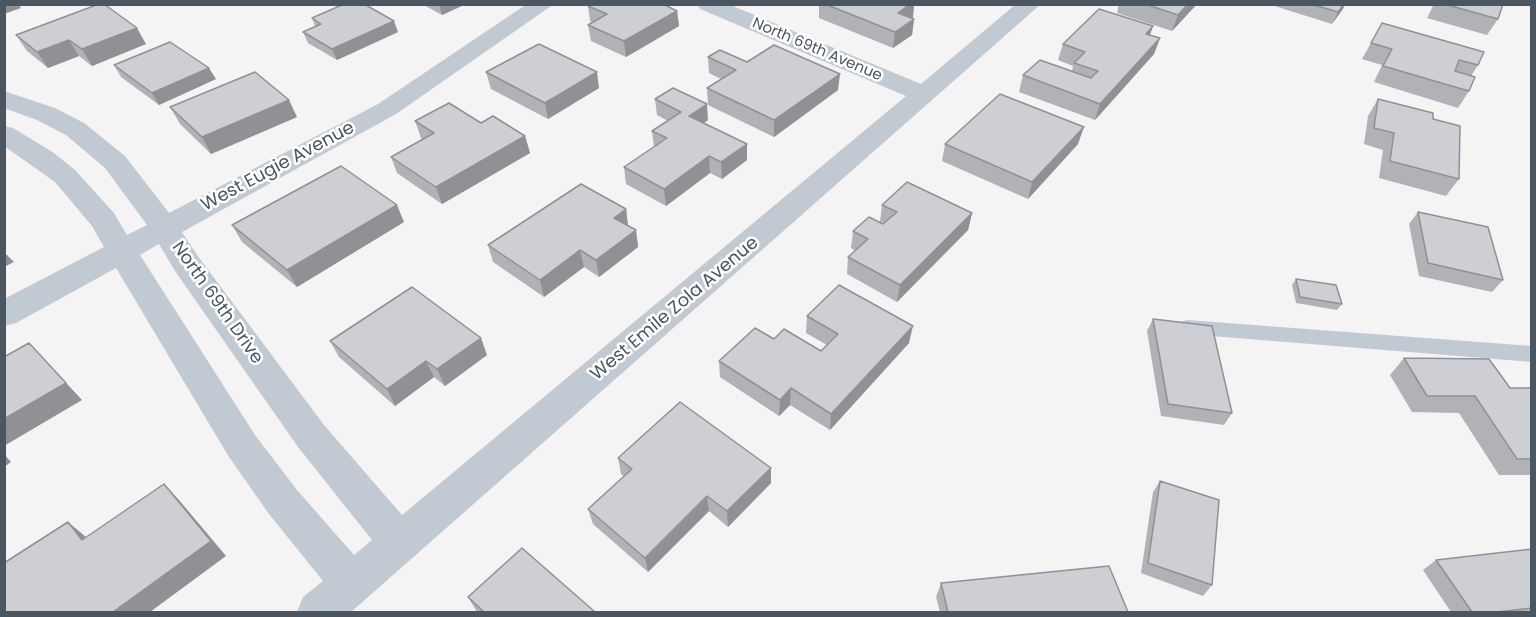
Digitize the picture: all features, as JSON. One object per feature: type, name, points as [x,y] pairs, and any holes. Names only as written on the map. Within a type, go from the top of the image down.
[{"type":"street","name":"West Eugie Avenue","points":[[4,314],[387,109],[543,4]]},
{"type":"street","name":"North 69th Avenue","points":[[708,4],[926,95]]},
{"type":"street","name":"West Emile Zola Avenue","points":[[319,612],[1030,4]]},
{"type":"street","name":"North 69th Drive","points":[[8,103],[46,114],[75,129],[115,162],[165,228],[186,263],[311,436],[355,492],[401,543]]},
{"type":"street","points":[[4,134],[44,159],[65,176],[103,220],[242,446],[283,502],[352,584]]},
{"type":"lane","points":[[1172,326],[1532,354]]},
{"type":"building","points":[[104,4],[137,28],[82,49],[69,40],[37,52],[16,35]]},
{"type":"building","points":[[344,4],[364,4],[394,21],[332,49],[303,32],[321,24],[312,18]]},
{"type":"building","points":[[590,4],[663,4],[677,11],[624,41],[588,25],[607,14],[588,6]]},
{"type":"building","points":[[825,4],[910,4],[898,13],[914,19],[895,32]]},
{"type":"building","points":[[1145,4],[1188,4],[1178,15]]},
{"type":"building","points":[[1311,4],[1344,4],[1338,12]]},
{"type":"building","points":[[1444,4],[1503,4],[1498,19]]},
{"type":"building","points":[[1099,9],[1153,26],[1146,34],[1160,38],[1100,104],[1023,75],[1040,60],[1091,78],[1098,71],[1074,63],[1085,52],[1063,44]]},
{"type":"building","points":[[1382,23],[1484,52],[1478,65],[1459,60],[1455,71],[1475,77],[1469,91],[1383,66],[1392,49],[1371,43]]},
{"type":"building","points":[[170,42],[209,68],[152,93],[114,65]]},
{"type":"building","points":[[539,44],[597,72],[545,103],[486,72]]},
{"type":"building","points":[[774,45],[840,74],[774,120],[707,88],[736,70],[708,57],[720,50],[747,62]]},
{"type":"building","points":[[255,72],[289,100],[202,137],[170,107]]},
{"type":"building","points":[[673,88],[707,104],[689,116],[747,144],[721,162],[709,156],[664,189],[624,167],[667,138],[652,131],[681,112],[655,99]]},
{"type":"building","points":[[1000,94],[1084,127],[1032,182],[945,144]]},
{"type":"building","points":[[1378,99],[1433,113],[1433,119],[1460,126],[1459,179],[1390,161],[1394,133],[1374,128]]},
{"type":"building","points":[[449,103],[481,123],[493,116],[525,136],[436,187],[391,157],[434,133],[415,121]]},
{"type":"building","points":[[341,166],[397,205],[287,270],[232,225]]},
{"type":"building","points":[[907,182],[972,213],[900,285],[848,257],[868,239],[853,231],[869,217],[883,224],[897,212],[882,205]]},
{"type":"building","points":[[581,184],[626,209],[614,218],[636,230],[596,260],[580,250],[540,280],[488,245]]},
{"type":"building","points":[[1418,212],[1488,227],[1503,280],[1428,263]]},
{"type":"building","points":[[1296,279],[1336,285],[1342,304],[1300,297]]},
{"type":"building","points":[[839,285],[913,326],[831,414],[791,388],[780,400],[719,361],[755,328],[774,339],[784,329],[821,351],[838,334],[807,316]]},
{"type":"building","points":[[412,287],[481,338],[437,369],[426,361],[387,389],[330,341]]},
{"type":"building","points":[[1153,319],[1212,326],[1232,413],[1168,404]]},
{"type":"building","points":[[29,343],[66,383],[4,419],[4,357]]},
{"type":"building","points":[[1404,358],[1489,359],[1510,388],[1532,388],[1532,459],[1517,459],[1475,396],[1427,396]]},
{"type":"building","points":[[680,402],[771,468],[727,511],[707,496],[645,558],[588,509],[632,469],[618,458]]},
{"type":"building","points":[[1160,481],[1219,500],[1212,585],[1148,563]]},
{"type":"building","points":[[164,484],[211,541],[113,612],[4,612],[4,563],[68,522],[82,540]]},
{"type":"building","points":[[522,548],[595,612],[484,612],[468,597]]},
{"type":"building","points":[[1532,549],[1532,608],[1472,612],[1436,560]]},
{"type":"building","points":[[1109,566],[1128,612],[948,612],[941,583]]}]
